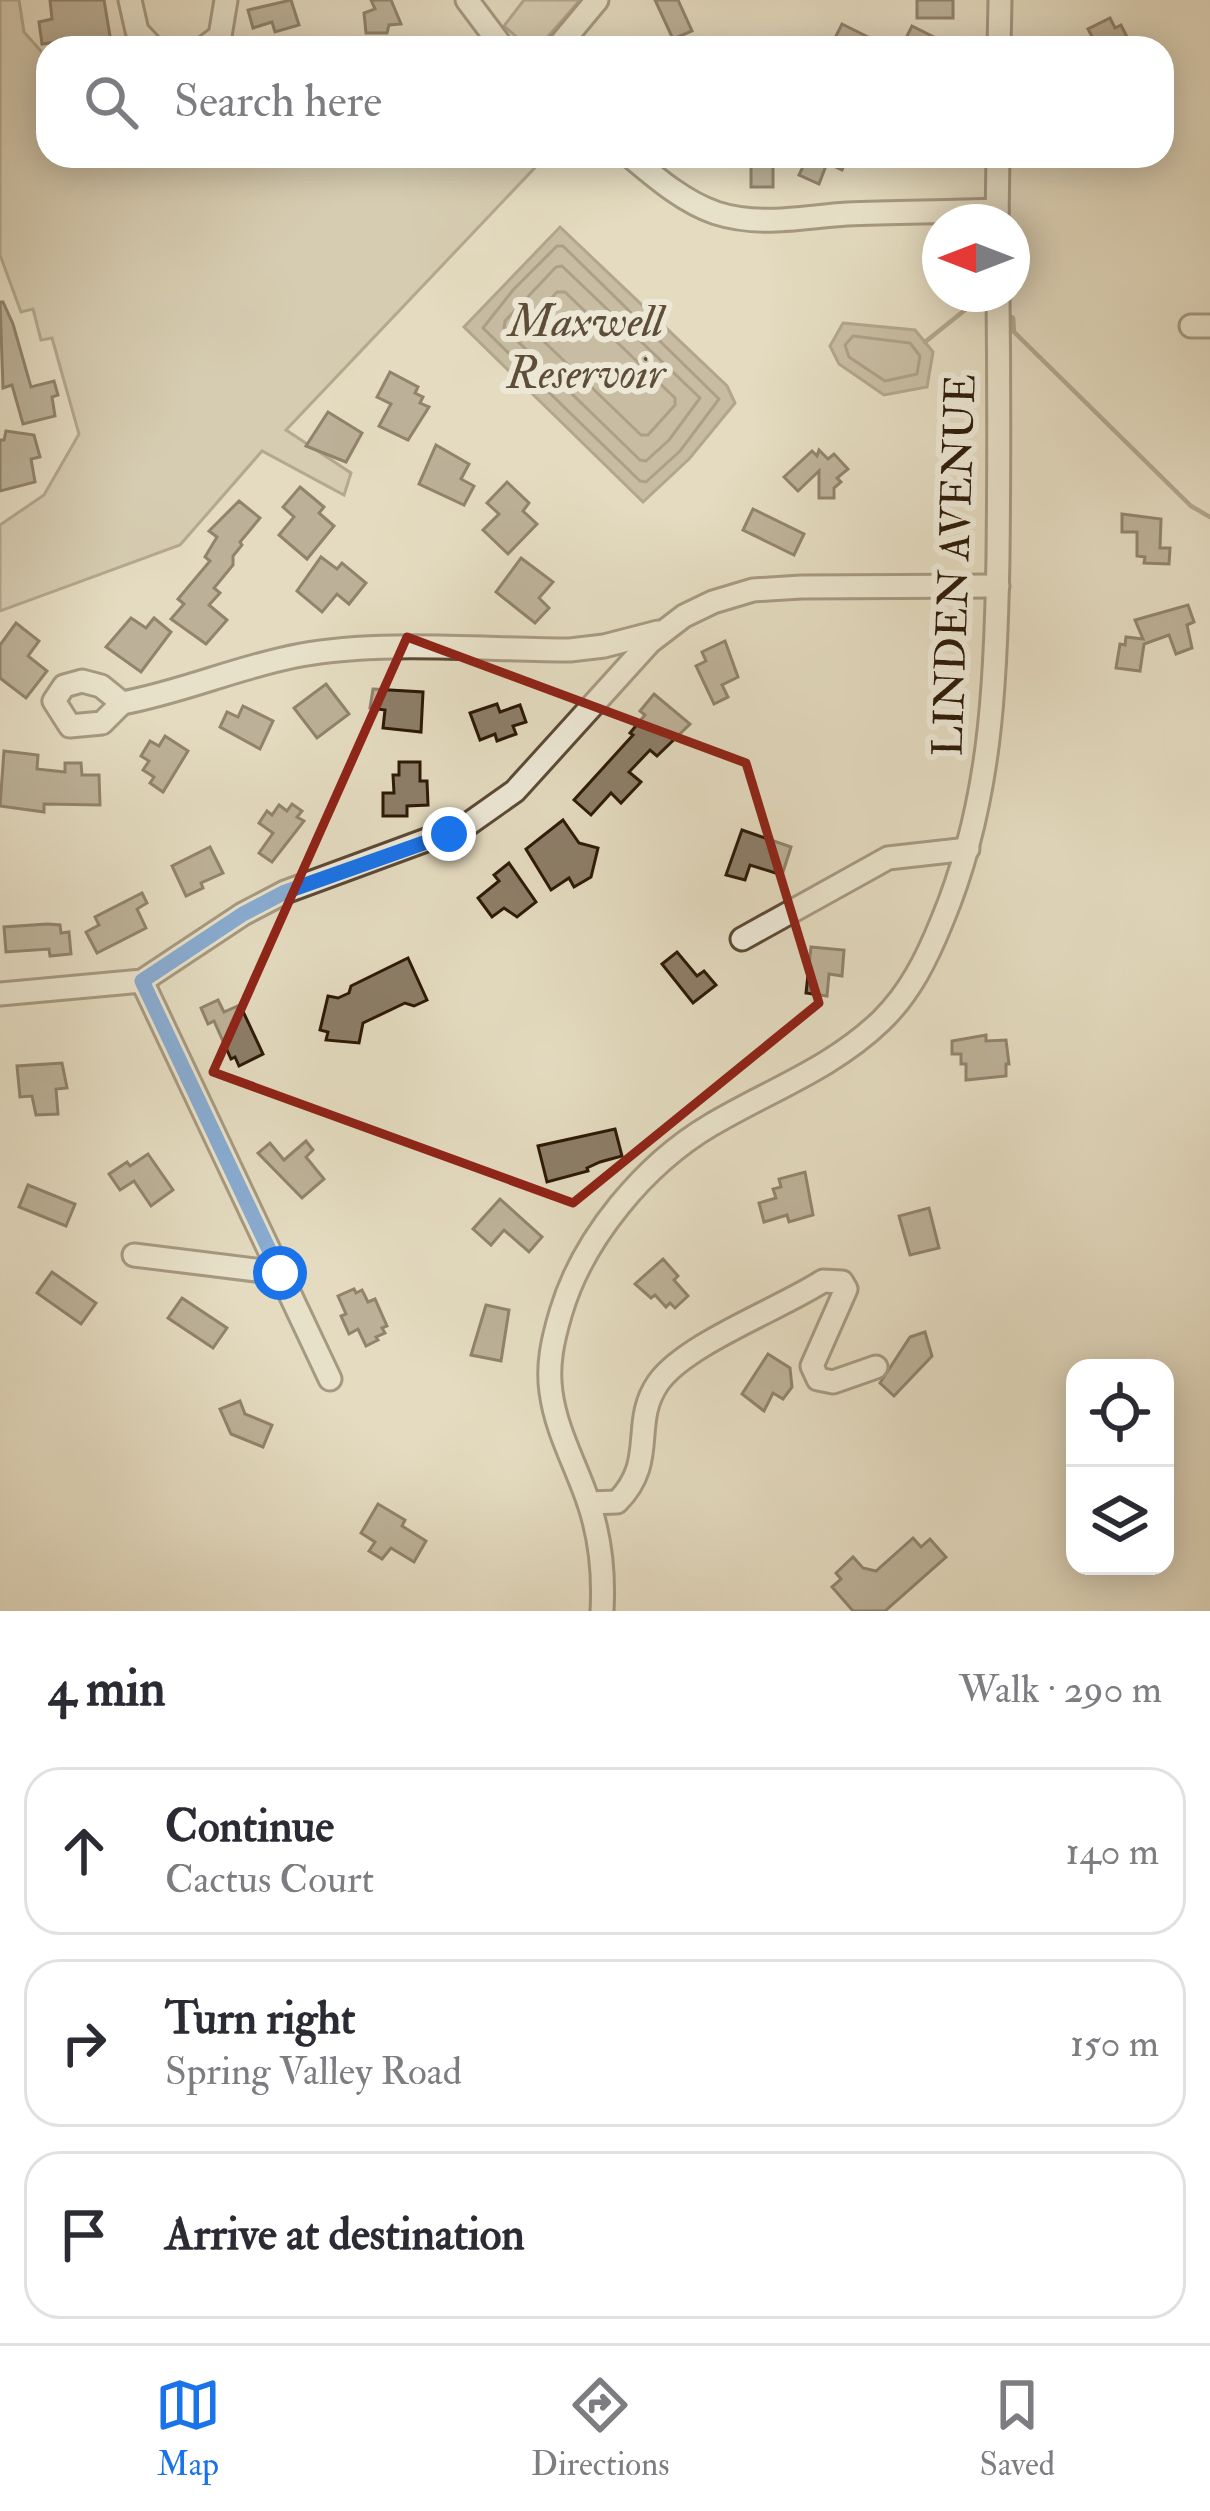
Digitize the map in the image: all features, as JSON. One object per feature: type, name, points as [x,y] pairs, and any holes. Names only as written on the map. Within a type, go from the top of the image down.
[{"type":"street","points":[[130,0],[142,36]]},
{"type":"street","points":[[220,36],[226,0]]},
{"type":"street","points":[[467,0],[494,36]]},
{"type":"street","points":[[567,36],[597,0]]},
{"type":"street","points":[[999,36],[1000,0]]},
{"type":"street","points":[[649,168],[678,194],[739,219],[767,222],[845,214],[922,215]]},
{"type":"street","points":[[998,168],[998,204]]},
{"type":"street","name":"LINDEN AVENUE","points":[[602,1611],[602,1566],[589,1503],[557,1419],[550,1363],[562,1307],[589,1250],[615,1213],[678,1148],[710,1125],[816,1071],[882,1020],[912,983],[949,905],[968,849],[991,730],[998,586],[998,312]]},
{"type":"street","points":[[122,703],[166,695],[300,655],[343,650],[604,646],[664,630],[713,602],[755,590],[998,586]]},
{"type":"street","points":[[0,994],[142,981],[285,892],[442,837],[478,819],[515,791],[664,630]]},
{"type":"street","points":[[742,939],[888,858],[968,849]]},
{"type":"street","points":[[142,981],[330,1379]]},
{"type":"street","points":[[134,1255],[280,1273]]},
{"type":"street","points":[[589,1503],[617,1502],[634,1485],[651,1397],[672,1367],[823,1281],[842,1282],[846,1289],[812,1366],[818,1378],[832,1382],[877,1367]]},
{"type":"highlighted area","points":[[407,637],[746,763],[819,1003],[573,1203],[213,1072]]},
{"type":"shaded area","points":[[0,0],[19,0],[24,32],[36,46],[36,168],[535,168],[286,430],[351,473],[344,495],[262,451],[180,545],[0,611],[0,525],[44,495],[79,434],[52,338],[41,340],[33,309],[21,312],[0,255]]},
{"type":"shaded area","points":[[524,0],[580,0],[548,36],[515,36],[504,26]]},
{"type":"water","name":"Maxwell Reservoir","points":[[560,227],[727,386],[735,403],[689,459],[643,502],[464,327]]},
{"type":"water","points":[[843,323],[915,330],[933,352],[927,387],[884,395],[839,364],[830,346]]},
{"type":"building","points":[[50,0],[104,0],[110,36],[41,36],[39,22],[52,19]]},
{"type":"building","points":[[291,0],[299,25],[275,32],[272,22],[253,28],[248,10]]},
{"type":"building","points":[[371,0],[391,0],[401,24],[389,25],[387,33],[366,33],[364,13],[375,9]]},
{"type":"building","points":[[655,0],[678,0],[692,31],[672,36]]},
{"type":"building","points":[[917,0],[953,0],[953,18],[917,18]]},
{"type":"building","points":[[1110,18],[1126,36],[1092,36],[1088,29]]},
{"type":"building","points":[[842,24],[866,36],[836,36]]},
{"type":"building","points":[[912,26],[932,36],[907,36]]},
{"type":"building","points":[[751,168],[773,168],[773,187],[751,187]]},
{"type":"building","points":[[802,168],[825,168],[819,184],[799,175]]},
{"type":"building","points":[[0,302],[13,324],[31,387],[54,381],[55,416],[23,424],[12,385],[3,388]]},
{"type":"building","points":[[390,372],[418,387],[415,393],[423,397],[420,403],[429,407],[408,440],[379,426],[391,404],[377,397]]},
{"type":"building","points":[[328,412],[362,433],[346,462],[306,446]]},
{"type":"building","points":[[6,431],[34,435],[40,457],[31,459],[35,482],[0,491],[0,440]]},
{"type":"building","points":[[436,445],[469,464],[461,479],[474,486],[464,505],[419,484]]},
{"type":"building","points":[[819,450],[828,459],[834,454],[848,469],[837,478],[841,482],[834,488],[834,498],[819,498],[819,471],[798,491],[784,477]]},
{"type":"building","points":[[507,482],[529,503],[523,511],[537,524],[508,554],[483,530],[499,514],[487,503]]},
{"type":"building","points":[[300,487],[324,507],[319,513],[334,526],[307,559],[279,535],[294,517],[283,507]]},
{"type":"building","points":[[239,501],[260,518],[214,588],[220,593],[209,605],[227,620],[206,644],[171,619],[184,604],[178,599],[210,561],[205,557],[217,537],[209,531]]},
{"type":"building","points":[[753,509],[804,534],[794,555],[743,530]]},
{"type":"building","points":[[1122,514],[1161,519],[1160,548],[1170,548],[1169,564],[1144,563],[1145,557],[1137,556],[1137,532],[1122,532]]},
{"type":"building","points":[[321,557],[337,569],[342,563],[366,583],[349,604],[337,594],[322,612],[297,591]]},
{"type":"building","points":[[521,558],[553,582],[539,598],[549,608],[535,623],[496,592]]},
{"type":"building","points":[[1188,605],[1194,622],[1187,625],[1192,648],[1176,654],[1169,635],[1144,644],[1140,671],[1116,668],[1126,637],[1143,639],[1135,620]]},
{"type":"building","points":[[131,618],[146,628],[154,618],[171,632],[141,672],[106,647]]},
{"type":"building","points":[[16,623],[39,641],[28,656],[47,671],[26,698],[0,678],[0,645]]},
{"type":"building","points":[[725,641],[738,677],[722,685],[728,697],[714,704],[696,666],[706,661],[702,652]]},
{"type":"building","points":[[326,684],[349,714],[317,738],[294,708]]},
{"type":"building","points":[[373,689],[423,692],[421,732],[383,728],[385,710],[370,708]]},
{"type":"building","points":[[654,694],[690,724],[657,756],[650,750],[629,772],[641,782],[621,803],[611,793],[591,815],[574,800],[633,735],[630,733],[645,715],[640,711]]},
{"type":"building","points":[[497,704],[500,712],[520,705],[526,722],[513,726],[516,734],[497,741],[495,734],[480,740],[470,713]]},
{"type":"building","points":[[243,706],[273,721],[260,749],[220,727],[227,712],[238,717]]},
{"type":"building","points":[[165,736],[188,751],[163,792],[150,783],[154,777],[143,770],[149,761],[141,756],[150,741],[159,746]]},
{"type":"building","points":[[4,751],[38,755],[37,769],[65,772],[65,763],[81,763],[82,775],[99,775],[100,805],[44,804],[44,812],[0,806]]},
{"type":"building","points":[[399,762],[420,762],[428,805],[407,806],[407,816],[383,816],[383,793],[394,793],[393,775],[399,775]]},
{"type":"building","points":[[292,804],[302,811],[297,817],[304,821],[272,862],[259,853],[273,833],[259,823],[267,811],[272,815],[279,805],[287,811]]},
{"type":"building","points":[[563,820],[579,843],[598,848],[591,877],[574,887],[569,878],[551,890],[526,849]]},
{"type":"building","points":[[742,830],[791,847],[782,875],[750,865],[745,880],[726,875]]},
{"type":"building","points":[[210,847],[223,873],[186,896],[172,866]]},
{"type":"building","points":[[509,863],[536,902],[517,917],[504,908],[492,917],[478,898],[499,881],[494,875]]},
{"type":"building","points":[[142,893],[147,903],[137,909],[146,928],[97,953],[86,932],[99,925],[95,917]]},
{"type":"building","points":[[60,925],[61,933],[69,932],[71,954],[50,956],[49,949],[6,952],[4,927]]},
{"type":"building","points":[[811,947],[844,950],[842,976],[829,974],[827,996],[806,993]]},
{"type":"building","points":[[677,952],[697,976],[704,971],[716,985],[693,1003],[662,964]]},
{"type":"building","points":[[408,958],[427,1000],[414,1006],[405,1003],[363,1023],[359,1043],[326,1040],[328,1032],[320,1030],[328,996],[349,993],[351,986]]},
{"type":"building","points":[[218,1000],[224,1012],[240,1005],[263,1054],[239,1066],[235,1057],[231,1059],[214,1021],[208,1024],[201,1008]]},
{"type":"building","points":[[986,1035],[986,1041],[1006,1040],[1006,1076],[966,1080],[966,1064],[961,1064],[961,1054],[952,1054],[952,1041]]},
{"type":"building","points":[[62,1063],[67,1088],[56,1089],[58,1114],[36,1115],[32,1096],[20,1097],[17,1066]]},
{"type":"building","points":[[615,1129],[622,1156],[547,1182],[538,1146]]},
{"type":"building","points":[[306,1141],[313,1150],[306,1157],[324,1179],[302,1198],[258,1153],[270,1143],[284,1160]]},
{"type":"building","points":[[148,1154],[173,1190],[151,1206],[134,1181],[120,1190],[109,1174]]},
{"type":"building","points":[[805,1172],[813,1215],[789,1222],[787,1215],[764,1222],[759,1203],[776,1198],[773,1189],[781,1187],[779,1179]]},
{"type":"building","points":[[28,1185],[75,1204],[66,1226],[19,1207]]},
{"type":"building","points":[[500,1199],[542,1237],[529,1252],[504,1230],[491,1245],[473,1229]]},
{"type":"building","points":[[929,1208],[939,1248],[910,1255],[899,1216]]},
{"type":"building","points":[[663,1259],[688,1296],[675,1308],[670,1303],[666,1307],[655,1295],[651,1298],[635,1284]]},
{"type":"building","points":[[52,1272],[96,1303],[81,1324],[37,1293]]},
{"type":"building","points":[[354,1289],[356,1293],[362,1290],[368,1302],[375,1299],[387,1326],[378,1340],[366,1346],[358,1329],[349,1334],[341,1316],[346,1314],[338,1296]]},
{"type":"building","points":[[182,1298],[227,1328],[213,1348],[168,1318]]},
{"type":"building","points":[[486,1305],[509,1310],[501,1361],[471,1355]]},
{"type":"building","points":[[925,1332],[932,1356],[894,1396],[880,1383],[910,1337]]},
{"type":"building","points":[[768,1354],[790,1368],[792,1387],[783,1399],[773,1393],[764,1411],[742,1394]]},
{"type":"building","points":[[240,1401],[245,1414],[272,1425],[263,1447],[231,1434],[220,1409]]},
{"type":"building","points":[[378,1504],[405,1520],[402,1526],[426,1541],[414,1562],[391,1548],[382,1559],[369,1551],[375,1542],[361,1533]]},
{"type":"building","points":[[913,1538],[921,1547],[930,1539],[946,1557],[885,1611],[853,1611],[832,1587],[841,1579],[836,1573],[853,1557],[863,1568],[876,1571]]},
{"type":"waterway","points":[[925,342],[962,312]]},
{"type":"waterway","points":[[1004,313],[1013,318],[1014,332],[1191,506],[1210,517]]},
{"type":"route","points":[[280,1273],[142,981],[285,892],[449,834]]}]
